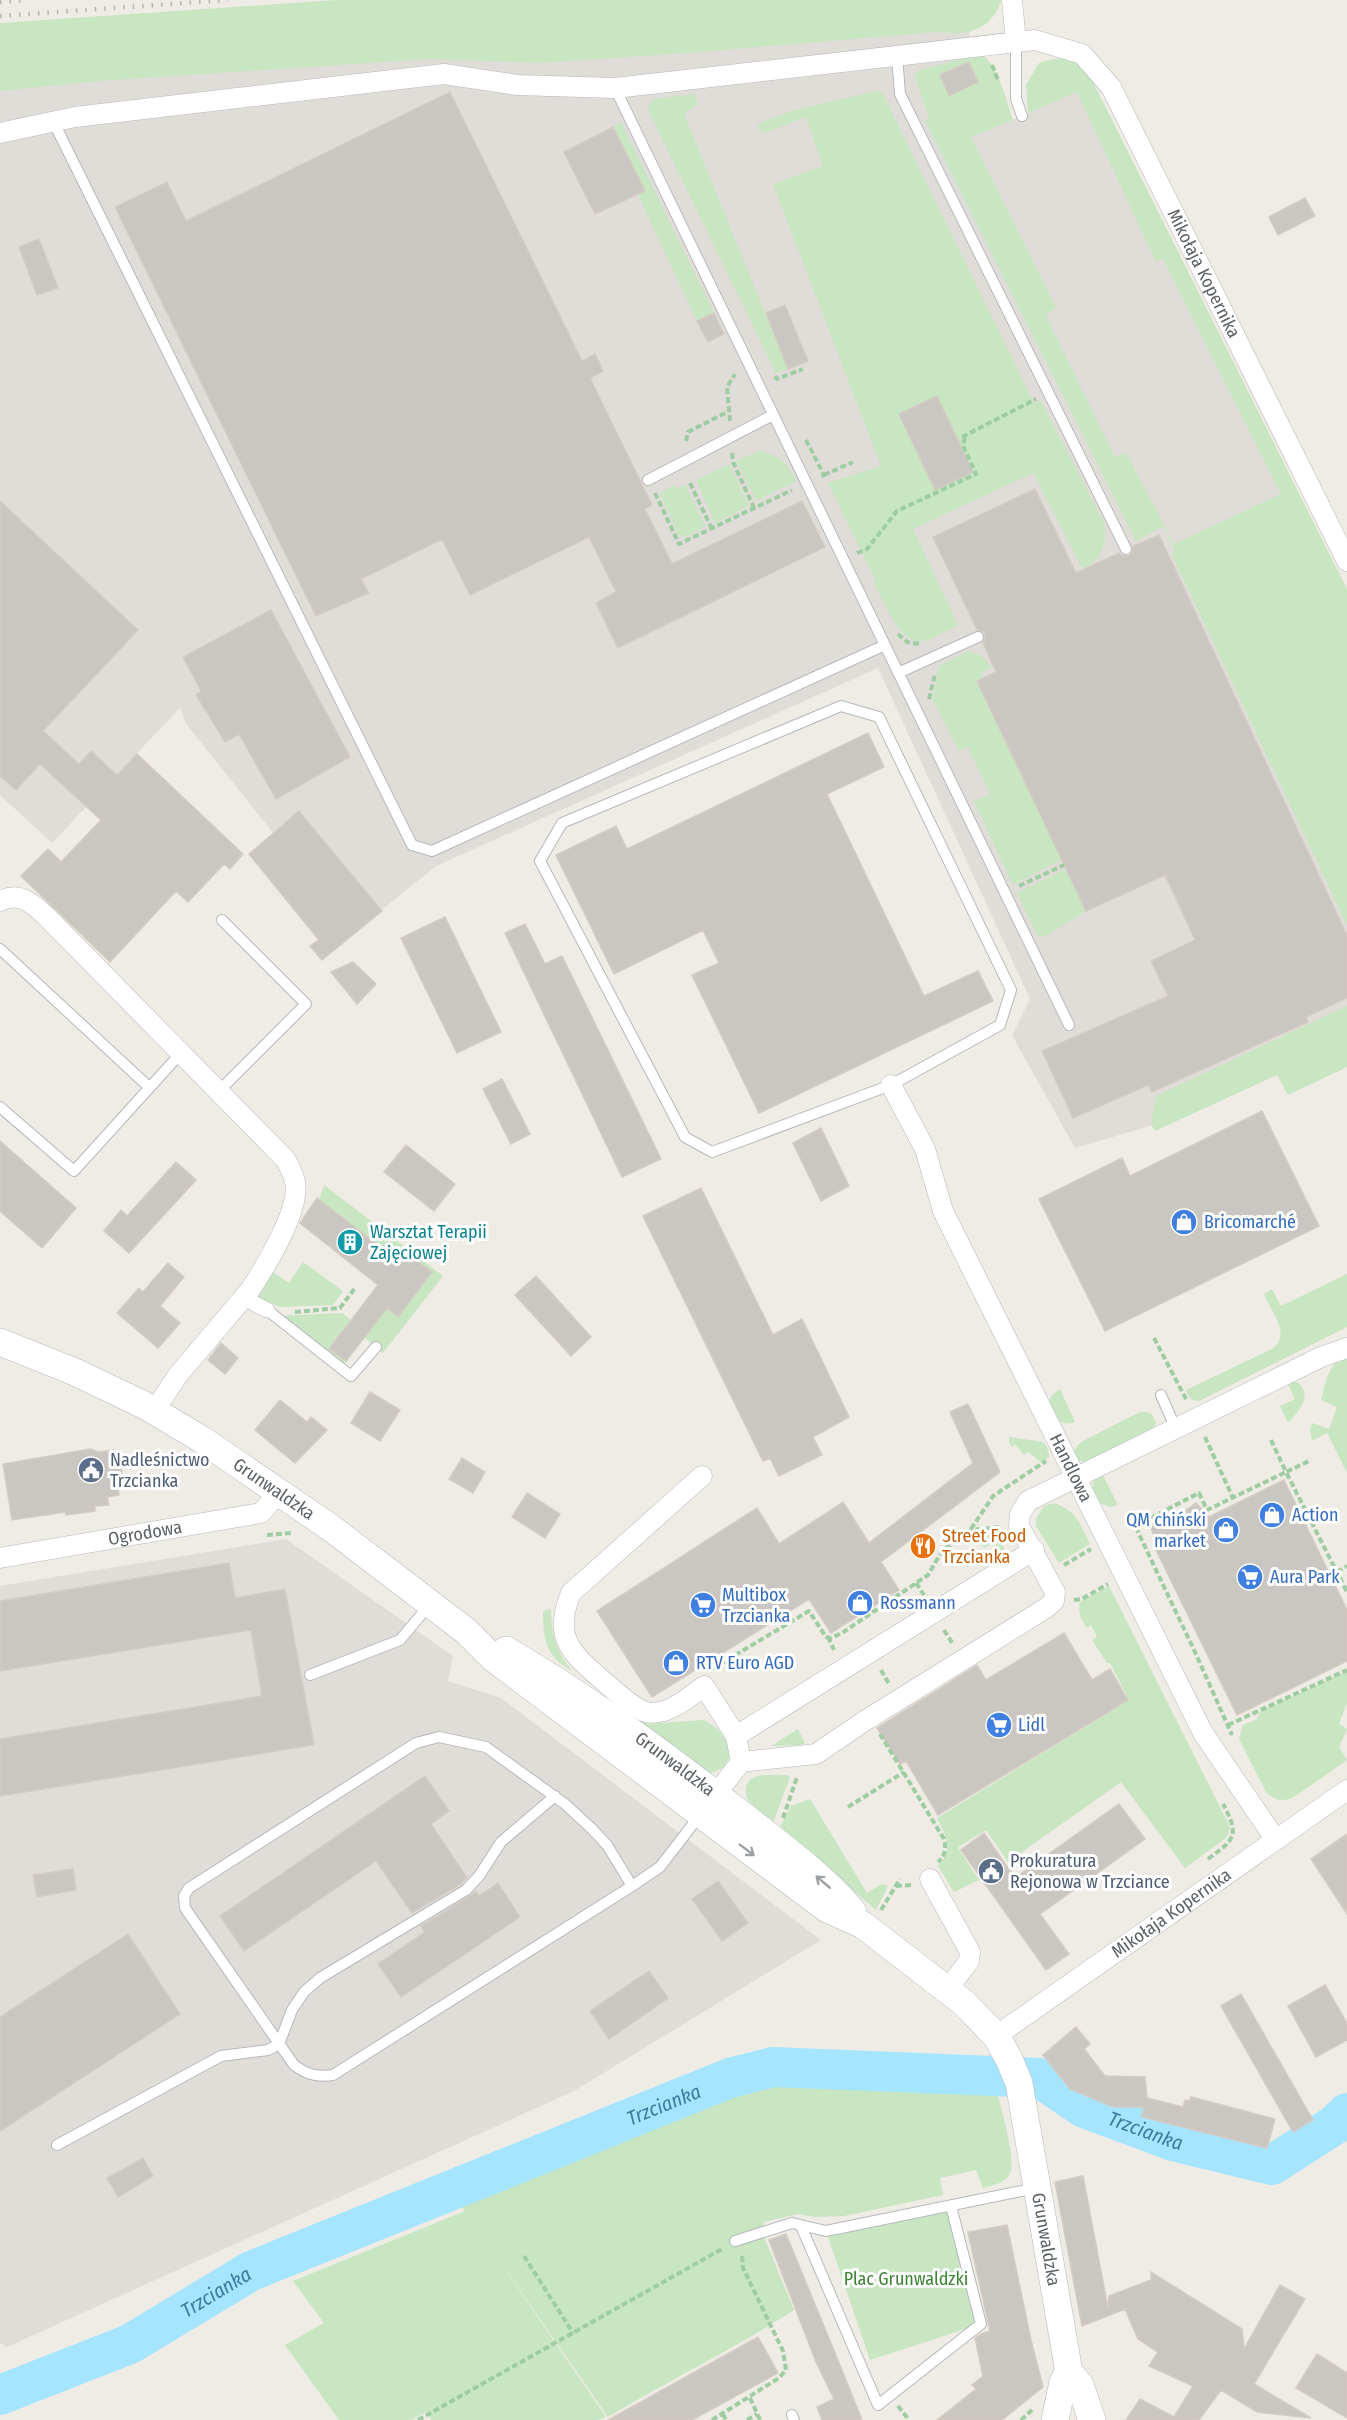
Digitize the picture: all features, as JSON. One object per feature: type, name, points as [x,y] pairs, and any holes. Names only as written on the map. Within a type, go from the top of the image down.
[{"type":"main road","name":"Grunwaldzka","points":[[0,1342],[75,1372],[154,1411],[280,1491],[466,1631],[479,1647],[530,1686],[707,1805],[771,1837],[964,2003],[996,2036],[1019,2083],[1025,2106],[1069,2372],[1080,2385],[1092,2420]]},
{"type":"main road","name":"Grunwaldzka","points":[[466,1631],[490,1641],[558,1680],[639,1736],[707,1805]]},
{"type":"main road","name":"Grunwaldzka","points":[[1046,2414],[1069,2372]]},
{"type":"street","points":[[1012,0],[1016,42]]},
{"type":"street","name":"Mikołaja Kopernika","points":[[0,133],[75,117],[444,74],[517,85],[615,88],[1035,40],[1082,54],[1111,87],[1347,561]]},
{"type":"street","points":[[0,901],[9,897],[19,897],[30,902],[286,1160],[295,1182],[295,1197],[287,1221],[260,1275],[178,1376],[154,1411]]},
{"type":"street","name":"Handlowa","points":[[891,1085],[925,1149],[943,1211],[1203,1733],[1276,1840]]},
{"type":"street","points":[[245,1296],[267,1310]]},
{"type":"street","points":[[707,1805],[741,1762],[816,1754],[1054,1601],[1055,1592],[1019,1526],[1020,1514],[1028,1501],[1321,1357],[1347,1348]]},
{"type":"street","points":[[702,1476],[572,1593],[564,1610],[564,1627],[568,1646],[578,1660],[621,1696],[646,1712],[663,1711],[682,1702],[704,1686],[736,1736],[741,1762]]},
{"type":"street","name":"Ogrodowa","points":[[0,1558],[261,1513],[280,1491]]},
{"type":"street","points":[[736,1736],[1034,1550]]},
{"type":"street","name":"Mikołaja Kopernika","points":[[996,2036],[1347,1790]]},
{"type":"street","points":[[927,1876],[970,1952],[969,1961],[947,1990]]},
{"type":"lane","points":[[1016,42],[1016,99],[1022,116]]},
{"type":"lane","points":[[897,56],[900,94],[1126,549]]},
{"type":"lane","points":[[615,88],[1069,1024]]},
{"type":"lane","points":[[53,121],[412,845],[432,851],[885,645]]},
{"type":"lane","points":[[648,480],[773,415]]},
{"type":"lane","points":[[898,673],[978,637]]},
{"type":"lane","points":[[841,706],[879,717],[1011,990],[1000,1025],[891,1085],[712,1152],[686,1137],[540,861],[562,823],[841,706]]},
{"type":"lane","points":[[219,1091],[306,1004],[222,920]]},
{"type":"lane","points":[[0,949],[149,1087]]},
{"type":"lane","points":[[0,1107],[74,1171],[181,1053]]},
{"type":"lane","points":[[267,1310],[351,1376],[376,1347]]},
{"type":"lane","points":[[1161,1395],[1176,1429]]},
{"type":"lane","points":[[310,1675],[400,1640],[430,1604]]},
{"type":"lane","points":[[632,1886],[608,1845],[555,1796],[486,1747],[439,1737],[416,1743],[189,1888],[184,1896],[185,1908],[294,2065],[315,2077],[333,2075],[632,1886],[660,1867],[707,1805]]},
{"type":"lane","points":[[57,2145],[221,2056],[268,2050],[279,2044],[292,2010],[304,1992],[320,1978],[466,1890],[479,1876],[501,1842],[555,1796]]},
{"type":"lane","points":[[738,2240],[792,2223],[826,2231],[1039,2187]]},
{"type":"lane","points":[[801,2226],[879,2405],[981,2324],[951,2206]]},
{"type":"path","points":[[773,372],[777,380],[804,369]]},
{"type":"path","points":[[685,443],[688,432],[729,411]]},
{"type":"path","points":[[858,554],[867,549],[897,511],[976,474],[963,446],[965,435]]},
{"type":"path","points":[[827,486],[823,476],[853,462]]},
{"type":"path","points":[[648,480],[679,544],[806,483]]},
{"type":"path","points":[[690,483],[712,529]]},
{"type":"path","points":[[853,544],[863,562]]},
{"type":"path","points":[[893,625],[907,642],[919,644],[930,640]]},
{"type":"path","points":[[1005,893],[1064,865]]},
{"type":"path","points":[[340,1308],[355,1288]]},
{"type":"path","points":[[267,1310],[308,1312],[340,1308],[347,1310]]},
{"type":"path","points":[[1154,1338],[1233,1498]]},
{"type":"path","points":[[1271,1440],[1347,1592]]},
{"type":"path","points":[[1135,1526],[1199,1493],[1207,1510],[1309,1461]]},
{"type":"path","points":[[1128,1511],[1196,1652],[1236,1743]]},
{"type":"path","points":[[709,1671],[809,1611],[826,1637],[831,1638],[928,1575],[942,1551],[971,1530],[1019,1526]]},
{"type":"path","points":[[1047,1575],[1094,1547],[1098,1554]]},
{"type":"path","points":[[1337,1572],[1347,1566]]},
{"type":"path","points":[[1054,1601],[1082,1599],[1111,1582]]},
{"type":"path","points":[[934,1613],[963,1660]]},
{"type":"path","points":[[871,1652],[899,1700]]},
{"type":"path","points":[[1228,1725],[1347,1670]]},
{"type":"path","points":[[874,1724],[944,1839],[946,1849],[943,1857],[927,1876],[911,1885],[896,1886]]},
{"type":"path","points":[[848,1807],[904,1772]]},
{"type":"path","points":[[780,1823],[796,1780]]},
{"type":"path","points":[[1200,1864],[1228,1844],[1234,1833],[1233,1824],[1221,1799]]},
{"type":"path","points":[[870,1920],[900,1879]]},
{"type":"path","points":[[418,2420],[428,2418],[738,2240],[743,2268],[783,2350],[786,2370],[779,2378],[712,2420]]},
{"type":"path","points":[[524,2256],[573,2333]]},
{"type":"path","points":[[750,2397],[760,2420]]},
{"type":"path","points":[[723,2414],[726,2420]]},
{"type":"path","points":[[747,2420],[757,2414]]},
{"type":"path","points":[[1021,2420],[1046,2414]]},
{"type":"shaded area","points":[[963,15],[1000,125],[1087,87],[1347,608],[1347,1031],[1150,1126],[1075,1148],[1012,1035],[1030,999],[878,668],[436,866],[353,933],[187,725],[180,708],[52,843],[0,795],[0,72]]},
{"type":"shaded area","points":[[286,1539],[453,1656],[448,1681],[501,1698],[821,1940],[574,2091],[7,2347],[0,2343],[0,1586]]},
{"type":"green space","points":[[338,0],[1001,0],[992,18],[985,25],[968,32],[958,33],[938,32],[539,63],[430,59],[99,81],[0,91],[0,23]]},
{"type":"green space","points":[[981,54],[997,74],[1013,120],[971,137],[1056,307],[1046,316],[1115,457],[1126,453],[1174,544],[1281,494],[1163,259],[1156,262],[1077,92],[1028,113],[1026,85],[1039,63],[1048,60],[1063,59],[1075,62],[1092,80],[1347,589],[1347,925],[1171,553],[1175,551],[1165,529],[1160,528],[1136,541],[925,121],[929,117],[914,74],[920,70]]},
{"type":"green space","points":[[876,91],[882,92],[1034,403],[1041,401],[1104,523],[1105,530],[1104,544],[1099,556],[1083,569],[1033,473],[913,529],[958,625],[924,641],[916,641],[908,637],[895,622],[875,586],[875,579],[828,483],[881,466],[773,184],[823,166],[806,117],[762,134],[757,124],[791,111]]},
{"type":"green space","points":[[695,94],[698,104],[684,114],[788,369],[776,373],[648,110],[650,103],[655,99]]},
{"type":"green space","points":[[621,122],[714,313],[697,321],[638,195],[645,191],[613,127]]},
{"type":"green space","points":[[760,451],[782,461],[790,469],[796,481],[757,501],[736,461]]},
{"type":"green space","points":[[729,464],[749,506],[715,523],[696,480]]},
{"type":"green space","points":[[674,485],[679,488],[685,485],[705,526],[686,537],[678,534],[660,493]]},
{"type":"green space","points":[[968,651],[980,655],[992,667],[981,672],[983,678],[977,681],[1062,859],[1013,885],[974,801],[990,794],[968,747],[959,751],[933,700],[939,666]]},
{"type":"green space","points":[[1066,869],[1086,911],[1044,937],[1037,935],[1017,893]]},
{"type":"green space","points":[[1347,1006],[1347,1067],[1288,1095],[1277,1075],[1155,1131],[1151,1124],[1156,1096]]},
{"type":"green space","points":[[324,1185],[443,1276],[383,1353],[364,1337],[386,1308],[398,1317],[432,1272],[408,1254],[401,1263],[317,1198],[320,1197]]},
{"type":"green space","points":[[303,1262],[343,1291],[333,1305],[280,1307],[252,1295],[270,1270],[289,1283]]},
{"type":"green space","points":[[1347,1274],[1347,1327],[1199,1401],[1189,1397],[1186,1390],[1272,1349],[1278,1343],[1280,1330],[1278,1323],[1264,1294],[1272,1289],[1281,1306]]},
{"type":"green space","points":[[342,1313],[351,1320],[329,1349],[346,1361],[343,1365],[278,1316]]},
{"type":"green space","points":[[1347,1356],[1347,1473],[1327,1433],[1312,1441],[1310,1430],[1312,1423],[1329,1429],[1337,1407],[1321,1400],[1332,1368]]},
{"type":"green space","points":[[1287,1382],[1297,1382],[1302,1387],[1305,1398],[1288,1423],[1280,1406],[1295,1399]]},
{"type":"green space","points":[[1060,1389],[1075,1422],[1063,1423],[1052,1412],[1051,1396]]},
{"type":"green space","points":[[1140,1412],[1152,1414],[1156,1423],[1152,1430],[1086,1462],[1076,1460],[1072,1453],[1081,1442]]},
{"type":"green space","points":[[1009,1437],[1043,1442],[1047,1447],[1049,1457],[1042,1463],[1028,1452],[1024,1455],[1015,1444],[1012,1447]]},
{"type":"green space","points":[[1102,1473],[1118,1505],[1110,1507],[1099,1503],[1092,1489],[1095,1479]]},
{"type":"green space","points":[[1054,1503],[1073,1514],[1090,1544],[1059,1563],[1036,1526],[1036,1519],[1044,1506]]},
{"type":"green space","points":[[990,1535],[1000,1541],[1005,1552],[1001,1560],[991,1544],[984,1548],[976,1536]]},
{"type":"green space","points":[[1109,1586],[1228,1823],[1230,1829],[1226,1838],[1185,1868],[1121,1782],[1008,1862],[986,1830],[960,1846],[958,1848],[979,1880],[954,1892],[938,1866],[946,1854],[947,1842],[937,1818],[1129,1700],[1110,1663],[1107,1663],[1092,1640],[1097,1637],[1091,1625],[1087,1628],[1080,1613],[1080,1602]]},
{"type":"green space","points":[[547,1609],[551,1610],[556,1643],[572,1671],[556,1660],[548,1647],[543,1622],[543,1612]]},
{"type":"green space","points":[[1347,1671],[1347,1703],[1339,1724],[1347,1729],[1339,1747],[1347,1760],[1294,1797],[1286,1800],[1276,1799],[1266,1792],[1239,1739],[1243,1725],[1256,1720],[1261,1711]]},
{"type":"green space","points":[[632,1715],[648,1724],[703,1720],[722,1734],[730,1756],[723,1768],[709,1774],[628,1719]]},
{"type":"green space","points":[[798,1729],[805,1743],[771,1746]]},
{"type":"green space","points":[[761,1775],[790,1777],[773,1823],[747,1799],[748,1783],[752,1778]]},
{"type":"green space","points":[[810,1799],[867,1893],[882,1884],[888,1886],[876,1910],[780,1827],[791,1806]]},
{"type":"green space","points":[[775,2069],[992,2078],[1009,2142],[1010,2173],[1002,2182],[983,2188],[976,2170],[940,2178],[943,2195],[844,2216],[815,2217],[797,2214],[764,2222],[764,2237],[794,2310],[608,2417],[470,2218],[606,2417],[597,2420],[432,2420],[426,2412],[411,2420],[339,2420],[285,2345],[324,2323],[293,2281],[465,2211],[453,2193],[731,2080]]},
{"type":"green space","name":"Plac Grunwaldzki","points":[[951,2206],[981,2324],[870,2360],[826,2231]]},
{"type":"building","points":[[969,62],[978,82],[949,96],[940,75]]},
{"type":"building","points":[[450,92],[582,361],[595,354],[603,371],[590,378],[652,505],[645,509],[672,564],[802,501],[825,547],[618,648],[596,603],[616,592],[589,537],[470,595],[442,539],[361,579],[369,593],[316,616],[115,207],[167,182],[186,221]]},
{"type":"building","points":[[613,127],[645,191],[595,214],[564,152]]},
{"type":"building","points":[[1305,198],[1315,216],[1278,235],[1269,217]]},
{"type":"building","points":[[39,239],[58,288],[37,295],[19,247]]},
{"type":"building","points":[[785,305],[808,361],[788,369],[766,313]]},
{"type":"building","points":[[714,313],[724,334],[708,342],[697,321]]},
{"type":"building","points":[[937,396],[973,472],[935,490],[899,414]]},
{"type":"building","points":[[1035,489],[1076,573],[1119,553],[1122,556],[1129,556],[1133,546],[1159,535],[1347,935],[1347,998],[1306,1017],[1308,1022],[1152,1092],[1148,1085],[1073,1118],[1042,1051],[1168,996],[1151,961],[1195,940],[1165,875],[1086,911],[977,681],[996,672],[983,643],[985,633],[977,630],[933,537]]},
{"type":"building","points":[[0,501],[138,630],[43,731],[79,764],[91,751],[117,775],[137,754],[243,854],[230,869],[224,864],[188,902],[176,891],[110,962],[21,876],[48,849],[61,862],[101,820],[40,764],[16,790],[0,776]]},
{"type":"building","points":[[271,610],[350,757],[276,799],[239,734],[225,742],[196,695],[201,691],[183,657]]},
{"type":"building","points":[[868,733],[884,767],[827,794],[924,996],[978,971],[993,1001],[759,1113],[692,975],[719,963],[703,930],[614,974],[556,855],[616,826],[627,849]]},
{"type":"building","points":[[299,811],[382,911],[322,960],[310,946],[319,940],[249,854]]},
{"type":"building","points":[[445,917],[501,1032],[457,1053],[401,938]]},
{"type":"building","points":[[525,924],[545,964],[562,956],[661,1159],[622,1177],[505,933]]},
{"type":"building","points":[[353,962],[376,984],[357,1004],[331,972]]},
{"type":"building","points":[[502,1079],[530,1134],[511,1144],[483,1089]]},
{"type":"building","name":"Bricomarché","points":[[1262,1111],[1319,1226],[1105,1331],[1039,1199],[1122,1158],[1130,1176]]},
{"type":"building","points":[[821,1128],[849,1186],[821,1201],[793,1143]]},
{"type":"building","points":[[0,1141],[76,1208],[42,1248],[0,1211]]},
{"type":"building","points":[[406,1145],[455,1184],[434,1211],[384,1172]]},
{"type":"building","points":[[176,1162],[196,1180],[129,1253],[104,1231],[121,1210],[127,1216]]},
{"type":"building","points":[[701,1188],[773,1335],[802,1319],[849,1417],[813,1437],[822,1455],[779,1476],[770,1458],[763,1461],[643,1216]]},
{"type":"building","name":"Warsztat Terapii Zajęciowej","points":[[317,1198],[401,1263],[408,1254],[432,1272],[398,1317],[387,1308],[346,1361],[329,1349],[378,1285],[300,1223]]},
{"type":"building","points":[[168,1263],[184,1277],[160,1306],[180,1323],[158,1348],[117,1313],[139,1288],[143,1292]]},
{"type":"building","points":[[536,1276],[591,1337],[571,1356],[515,1295]]},
{"type":"building","points":[[221,1343],[238,1358],[225,1374],[208,1360]]},
{"type":"building","points":[[370,1392],[400,1410],[380,1441],[351,1423]]},
{"type":"building","points":[[280,1400],[307,1422],[311,1417],[327,1430],[295,1463],[255,1430]]},
{"type":"building","name":"Multibox Trzcianka","points":[[968,1404],[1000,1472],[881,1562],[899,1590],[831,1633],[809,1599],[652,1697],[597,1611],[757,1508],[779,1544],[843,1502],[869,1543],[973,1463],[950,1412]]},
{"type":"building","points":[[90,1449],[99,1452],[114,1450],[116,1461],[121,1465],[124,1487],[118,1488],[119,1495],[107,1497],[109,1505],[95,1506],[95,1511],[66,1515],[65,1512],[12,1520],[3,1464]]},
{"type":"building","points":[[462,1458],[485,1472],[473,1493],[449,1479]]},
{"type":"building","name":"Aura Park","points":[[1284,1480],[1347,1610],[1347,1661],[1237,1715],[1153,1544],[1157,1543],[1150,1526],[1182,1513],[1196,1503],[1209,1517]]},
{"type":"building","points":[[527,1493],[560,1514],[545,1538],[512,1517]]},
{"type":"building","points":[[229,1563],[235,1598],[285,1589],[314,1745],[0,1796],[0,1739],[262,1696],[251,1630],[0,1671],[0,1601]]},
{"type":"building","name":"Lidl","points":[[1064,1633],[1092,1680],[1110,1669],[1128,1700],[938,1815],[906,1761],[900,1764],[877,1728],[977,1665],[986,1680]]},
{"type":"building","points":[[425,1776],[449,1811],[431,1824],[467,1878],[461,1884],[412,1913],[376,1861],[244,1951],[220,1916]]},
{"type":"building","points":[[1119,1804],[1145,1839],[1040,1914],[1069,1954],[1046,1970],[961,1850],[984,1833],[1015,1878]]},
{"type":"building","points":[[1347,1834],[1347,1914],[1311,1859]]},
{"type":"building","points":[[73,1869],[76,1890],[37,1897],[33,1875]]},
{"type":"building","points":[[718,1881],[748,1923],[722,1941],[692,1899]]},
{"type":"building","points":[[498,1883],[520,1917],[401,1997],[378,1964],[425,1932],[421,1926],[476,1891],[479,1896]]},
{"type":"building","points":[[128,1934],[180,2014],[0,2131],[0,2017]]},
{"type":"building","points":[[649,1971],[668,1998],[609,2039],[590,2011]]},
{"type":"building","points":[[1325,1985],[1347,2023],[1347,2040],[1316,2057],[1288,2006]]},
{"type":"building","points":[[1241,1994],[1313,2120],[1293,2132],[1221,2006]]},
{"type":"building","points":[[1076,2027],[1090,2044],[1084,2049],[1105,2076],[1145,2077],[1147,2098],[1183,2107],[1185,2100],[1190,2101],[1191,2097],[1275,2119],[1267,2148],[1142,2117],[1144,2107],[1113,2107],[1070,2089],[1043,2055]]},
{"type":"building","points":[[143,2158],[153,2176],[118,2197],[107,2178]]},
{"type":"building","points":[[1083,2176],[1108,2308],[1109,2296],[1151,2280],[1151,2272],[1242,2329],[1244,2349],[1280,2285],[1305,2299],[1254,2384],[1311,2418],[1257,2412],[1221,2390],[1199,2420],[1126,2420],[1140,2399],[1174,2417],[1193,2386],[1149,2366],[1158,2352],[1138,2339],[1125,2309],[1082,2326],[1055,2182]]},
{"type":"building","points":[[1007,2225],[1043,2387],[1002,2420],[937,2420],[976,2389],[972,2385],[983,2376],[975,2338],[990,2331],[968,2232]]},
{"type":"building","points":[[786,2234],[862,2420],[822,2420],[817,2407],[834,2399],[816,2362],[769,2240]]},
{"type":"building","points":[[758,2337],[778,2373],[692,2420],[608,2420]]},
{"type":"building","points":[[1317,2354],[1347,2373],[1347,2418],[1296,2388]]},
{"type":"waterway","name":"Trzcianka","points":[[0,2395],[130,2344],[251,2271],[730,2078],[773,2067],[1040,2078],[1084,2108],[1173,2141],[1272,2165],[1336,2124],[1347,2113]]},
{"type":"railway","points":[[0,2],[28,0]]},
{"type":"railway","points":[[0,16],[228,0]]},
{"type":"place","name":"Bricomarché","points":[[1184,1222]]},
{"type":"place","name":"Warsztat Terapii Zajęciowej","points":[[350,1242]]},
{"type":"place","name":"Nadleśnictwo Trzcianka","points":[[91,1470]]},
{"type":"place","name":"Action","points":[[1272,1515]]},
{"type":"place","name":"QM chiński market","points":[[1226,1530]]},
{"type":"place","name":"Street Food Trzcianka","points":[[923,1546]]},
{"type":"place","name":"Aura Park","points":[[1250,1577]]},
{"type":"place","name":"Rossmann","points":[[860,1603]]},
{"type":"place","name":"Multibox Trzcianka","points":[[703,1605]]},
{"type":"place","name":"RTV Euro AGD","points":[[676,1663]]},
{"type":"place","name":"Lidl","points":[[999,1725]]},
{"type":"place","name":"Prokuratura Rejonowa w Trzciance","points":[[991,1871]]}]
